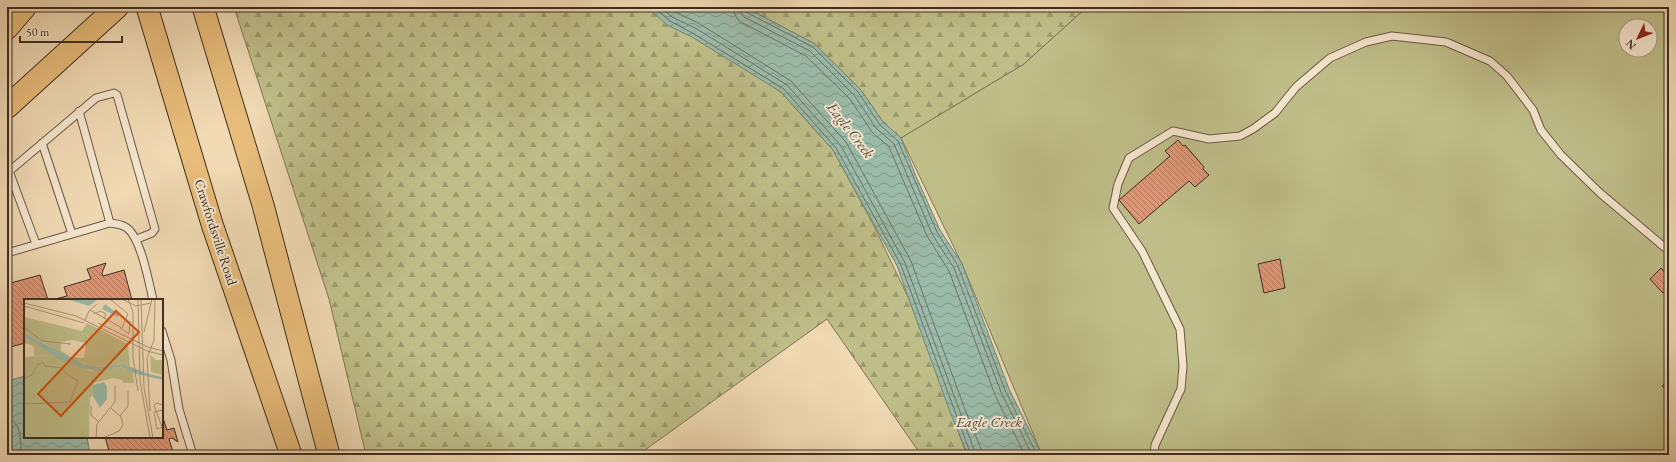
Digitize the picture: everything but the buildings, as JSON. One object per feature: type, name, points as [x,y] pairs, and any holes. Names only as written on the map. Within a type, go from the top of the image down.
[{"type":"highway","points":[[7,28],[25,7]]},
{"type":"highway","points":[[7,107],[116,7]]},
{"type":"main road","name":"Crawfordsville Road","points":[[147,7],[212,224],[291,455]]},
{"type":"main road","points":[[203,7],[265,211],[330,455]]},
{"type":"lane","points":[[1154,455],[1155,445],[1181,389],[1184,366],[1180,329],[1142,251],[1113,208],[1118,184],[1129,158],[1173,131],[1209,139],[1240,136],[1253,130],[1275,113],[1296,87],[1330,58],[1366,42],[1392,36],[1446,42],[1490,62],[1507,76],[1523,95],[1533,110],[1541,130],[1561,155],[1600,193],[1669,251]]},
{"type":"lane","points":[[36,244],[8,172],[79,111],[100,96],[114,93],[117,95],[155,229],[152,233],[137,239]]},
{"type":"lane","points":[[79,111],[110,223]]},
{"type":"lane","points":[[42,143],[72,234]]},
{"type":"lane","points":[[7,253],[110,223],[121,224],[131,231],[137,239],[153,299]]},
{"type":"lane","points":[[163,333],[171,360],[179,409],[193,455]]},
{"type":"green space","points":[[234,7],[657,7],[781,92],[833,150],[872,222],[909,299],[967,455],[921,455],[827,319],[638,455],[366,455],[329,299]]},
{"type":"green space","points":[[745,7],[1087,7],[1024,64],[901,138],[883,122],[861,90],[815,44]]},
{"type":"green space","points":[[1087,7],[1669,7],[1669,455],[1042,455],[962,264],[901,138],[1024,64]]},
{"type":"water","name":"Eagle Creek","points":[[647,7],[745,7],[815,44],[861,90],[883,122],[901,138],[940,230],[962,264],[1009,389],[1042,455],[968,455],[950,412],[897,266],[833,150],[781,92],[692,37],[667,25]]},
{"type":"water","points":[[24,376],[24,438],[87,438],[90,455],[12,455],[7,409],[7,381]]}]
